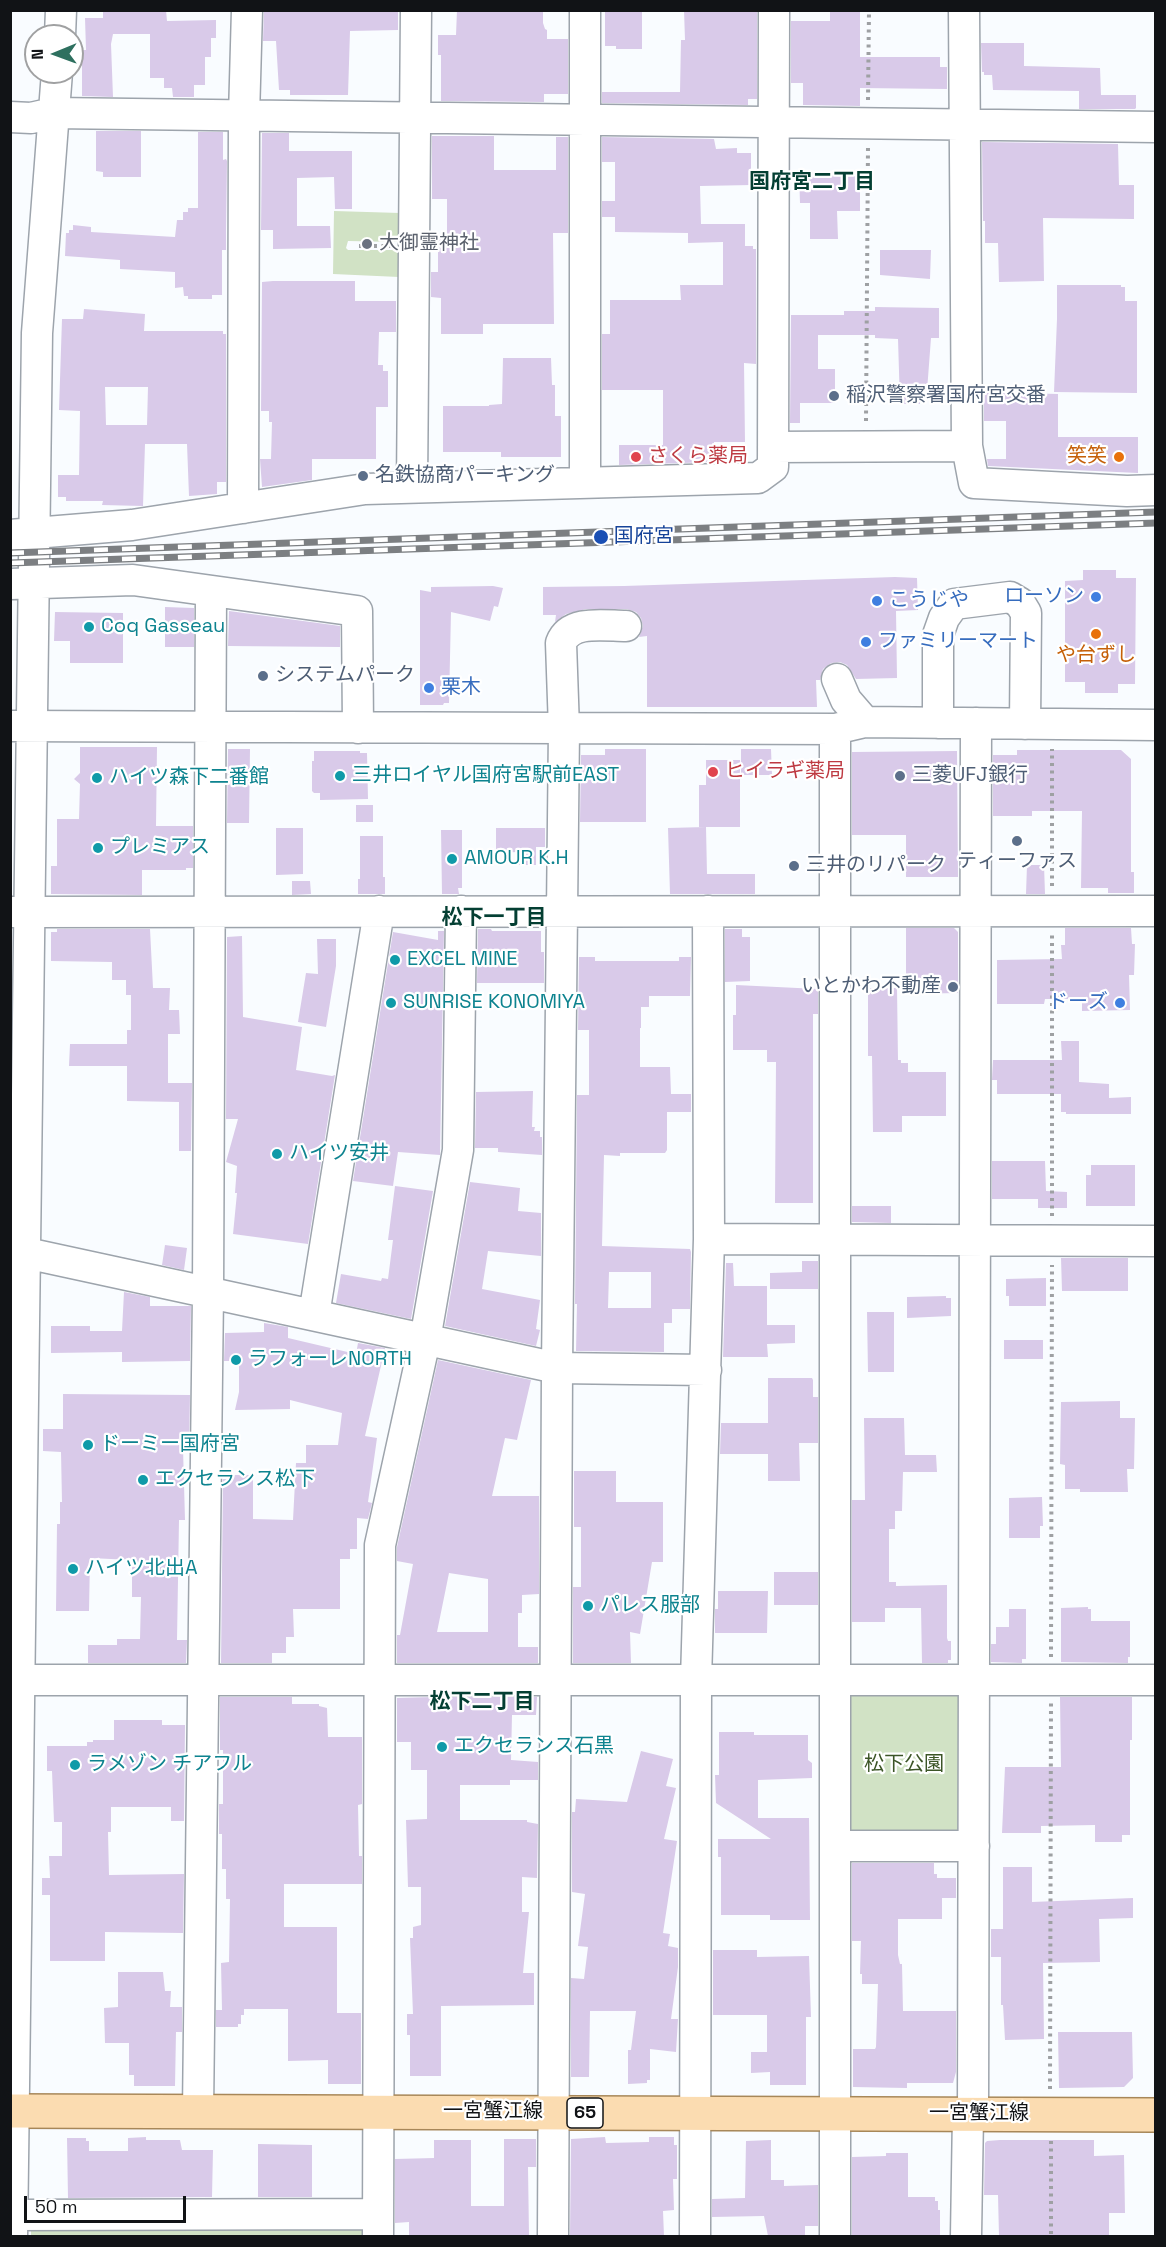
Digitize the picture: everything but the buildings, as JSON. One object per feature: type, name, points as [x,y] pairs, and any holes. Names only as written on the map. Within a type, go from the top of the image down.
[{"type":"main road","name":"一宮蟹江線","points":[[12,2111],[1155,2115]]},
{"type":"street","points":[[243,508],[244,116],[247,10]]},
{"type":"street","points":[[412,487],[416,10]]},
{"type":"street","points":[[585,10],[585,483]]},
{"type":"street","points":[[22,535],[132,525],[365,489],[758,478],[773,467],[774,10]]},
{"type":"street","points":[[964,10],[968,446],[974,483],[1127,491],[1155,490]]},
{"type":"street","points":[[56,84],[22,535],[21,1242],[17,1384],[13,2226],[378,2225],[380,1545],[425,1340],[458,1150],[461,911]]},
{"type":"street","points":[[10,117],[30,118],[53,113],[1155,128]]},
{"type":"street","points":[[773,447],[968,446]]},
{"type":"street","points":[[22,583],[133,580],[357,611],[358,728]]},
{"type":"street","points":[[198,2111],[208,1293],[211,591]]},
{"type":"street","points":[[938,723],[938,635],[944,618],[954,604],[1010,597],[1020,603],[1026,613],[1039,724]]},
{"type":"street","points":[[553,2236],[557,1368],[564,729],[561,643],[564,635],[577,627],[627,626]]},
{"type":"street","points":[[837,679],[846,700],[865,722]]},
{"type":"street","points":[[22,726],[835,729],[865,722],[1155,725]]},
{"type":"street","points":[[966,2236],[974,1846],[976,723]]},
{"type":"street","points":[[835,729],[835,2236]]},
{"type":"street","points":[[314,1315],[379,911]]},
{"type":"street","points":[[695,2236],[696,1680],[709,1239],[708,911]]},
{"type":"street","points":[[20,912],[1155,912]]},
{"type":"street","points":[[709,1239],[1155,1241]]},
{"type":"street","points":[[21,1242],[208,1293],[557,1368],[705,1370]]},
{"type":"street","points":[[15,1680],[1155,1680]]},
{"type":"street","points":[[835,1846],[974,1846]]},
{"type":"path","points":[[866,446],[869,10]]},
{"type":"path","points":[[1039,724],[1052,912],[1051,2236]]},
{"type":"green space","name":"大御霊神社","points":[[334,211],[400,213],[399,241],[348,241],[346,248],[348,250],[398,250],[400,253],[399,277],[333,274]]},
{"type":"green space","name":"松下公園","points":[[954,1690],[963,1697],[962,1835],[846,1834],[846,1697],[852,1691]]},
{"type":"green space","points":[[361,2220],[367,2236],[31,2236],[31,2224]]},
{"type":"railway","points":[[10,553],[1156,512]]},
{"type":"railway","points":[[10,563],[1156,523]]},
{"type":"place","name":"大御霊神社","points":[[367,244]]},
{"type":"place","name":"稲沢警察署国府宮交番","points":[[834,396]]},
{"type":"place","name":"さくら薬局","points":[[636,457]]},
{"type":"place","name":"笑笑","points":[[1119,457]]},
{"type":"place","name":"名鉄協商パーキング","points":[[363,476]]},
{"type":"place","name":"国府宮","points":[[601,537]]},
{"type":"place","name":"ローソン","points":[[1096,597]]},
{"type":"place","name":"こうじや","points":[[877,601]]},
{"type":"place","name":"Coq Gasseau","points":[[89,627]]},
{"type":"place","name":"や台ずし","points":[[1096,634]]},
{"type":"place","name":"ファミリーマート","points":[[866,642]]},
{"type":"place","name":"システムパーク","points":[[263,676]]},
{"type":"place","name":"栗木","points":[[429,688]]},
{"type":"place","name":"ヒイラギ薬局","points":[[713,772]]},
{"type":"place","name":"三井ロイヤル国府宮駅前EAST","points":[[340,776]]},
{"type":"place","name":"三菱UFJ銀行","points":[[900,776]]},
{"type":"place","name":"ハイツ森下二番館","points":[[97,778]]},
{"type":"place","name":"ティーファス","points":[[1017,841]]},
{"type":"place","name":"プレミアス","points":[[98,848]]},
{"type":"place","name":"AMOUR K.H","points":[[452,859]]},
{"type":"place","name":"三井のリパーク","points":[[794,866]]},
{"type":"place","name":"EXCEL MINE","points":[[395,960]]},
{"type":"place","name":"いとかわ不動産","points":[[953,987]]},
{"type":"place","name":"SUNRISE KONOMIYA","points":[[391,1003]]},
{"type":"place","name":"ドーズ","points":[[1120,1003]]},
{"type":"place","name":"ハイツ安井","points":[[277,1154]]},
{"type":"place","name":"ラフォーレNORTH","points":[[236,1360]]},
{"type":"place","name":"ドーミー国府宮","points":[[88,1445]]},
{"type":"place","name":"エクセランス松下","points":[[143,1480]]},
{"type":"place","name":"ハイツ北出A","points":[[73,1569]]},
{"type":"place","name":"パレス服部","points":[[588,1606]]},
{"type":"place","name":"エクセランス石黒","points":[[442,1747]]},
{"type":"place","name":"ラメゾン チアフル","points":[[75,1765]]},
{"type":"district","name":"国府宮二丁目","points":[[812,182]]},
{"type":"district","name":"松下一丁目","points":[[494,918]]},
{"type":"district","name":"松下二丁目","points":[[482,1702]]}]
